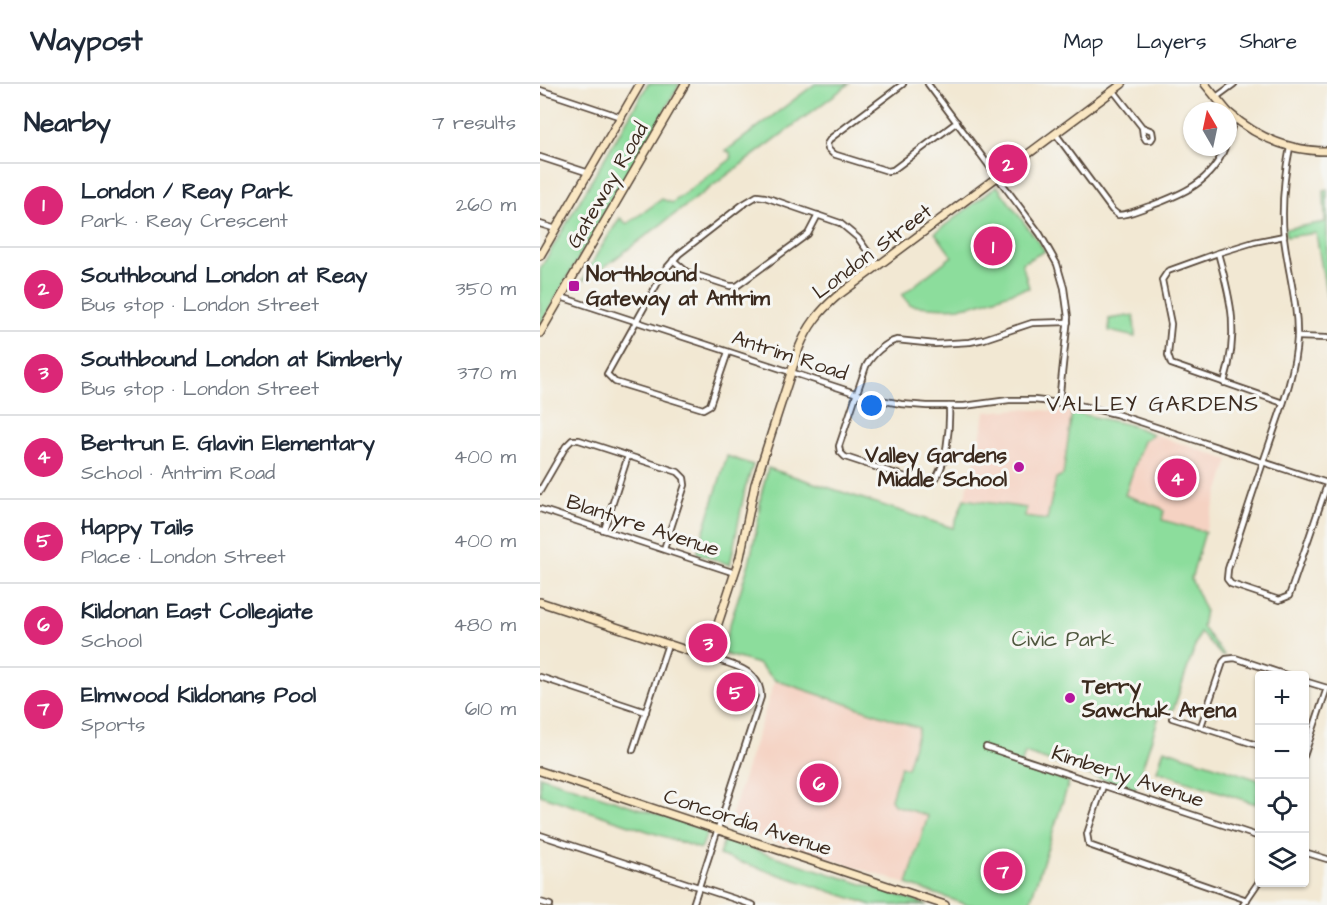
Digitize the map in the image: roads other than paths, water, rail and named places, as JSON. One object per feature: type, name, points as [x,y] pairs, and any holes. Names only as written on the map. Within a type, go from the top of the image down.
[{"type":"street","points":[[540,256],[590,174],[640,84]]},
{"type":"street","name":"Gateway Road","points":[[540,333],[685,84]]},
{"type":"street","points":[[903,84],[831,138],[827,144],[828,149],[833,154],[888,171],[893,170],[957,122]]},
{"type":"street","points":[[928,84],[998,176],[1052,253],[1063,281],[1068,322],[1059,402]]},
{"type":"street","name":"London Street","points":[[707,657],[735,573],[755,484],[803,337],[818,313],[836,297],[1122,84]]},
{"type":"street","points":[[1205,84],[1219,102]]},
{"type":"street","points":[[1215,98],[1234,84]]},
{"type":"street","points":[[540,90],[621,117]]},
{"type":"street","points":[[1113,90],[1142,127]]},
{"type":"street","points":[[1237,119],[1255,132],[1290,147],[1327,151]]},
{"type":"street","points":[[1055,133],[1118,215],[1127,214],[1194,188],[1214,168],[1220,156]]},
{"type":"street","points":[[1290,147],[1282,203],[1297,337],[1293,367],[1228,569],[1227,579],[1231,584],[1279,600],[1289,596],[1327,484]]},
{"type":"street","points":[[540,157],[590,174]]},
{"type":"street","points":[[728,352],[710,405],[705,409],[698,409],[615,382],[607,374],[665,270],[673,260],[742,205],[757,196],[840,223],[850,230],[878,266]]},
{"type":"street","points":[[673,260],[687,272],[730,286],[737,286],[808,234],[818,215]]},
{"type":"street","points":[[540,224],[556,229]]},
{"type":"street","points":[[1283,403],[1174,367],[1169,362],[1171,324],[1162,280],[1168,271],[1254,242],[1284,236]]},
{"type":"street","points":[[1218,254],[1230,298],[1234,329],[1232,352],[1224,383]]},
{"type":"street","name":"Antrim Road","points":[[561,297],[856,394],[901,404],[949,406],[1009,400],[1059,402],[1116,414],[1327,484]]},
{"type":"street","points":[[949,406],[949,440],[937,477],[932,483],[928,484],[842,455],[839,446],[869,361],[894,340],[953,344],[984,339],[1032,323],[1068,322]]},
{"type":"street","points":[[1297,337],[1327,338]]},
{"type":"street","points":[[540,491],[566,446],[572,440],[579,440],[678,472],[684,478],[685,485],[664,549]]},
{"type":"street","points":[[604,530],[628,456]]},
{"type":"street","name":"Blantyre Avenue","points":[[540,509],[735,573]]},
{"type":"street","points":[[540,602],[743,669],[757,680],[761,689],[761,697],[693,905]]},
{"type":"street","points":[[633,750],[668,645]]},
{"type":"street","points":[[1201,726],[1226,659],[1235,657],[1277,671]]},
{"type":"street","points":[[540,677],[646,712]]},
{"type":"street","points":[[1309,682],[1327,688],[1309,744]]},
{"type":"street","points":[[1172,718],[1255,744]]},
{"type":"street","name":"Kimberly Avenue","points":[[986,747],[1255,835]]},
{"type":"street","name":"Concordia Avenue","points":[[540,771],[945,905]]},
{"type":"street","points":[[1103,786],[1087,834],[1086,839],[1089,845],[1245,903],[1255,887]]},
{"type":"street","points":[[540,834],[753,905]]},
{"type":"street","points":[[1309,853],[1327,860]]},
{"type":"street","points":[[540,902],[550,905]]},
{"type":"place","name":"Southbound London at Reay","points":[[1008,164]]},
{"type":"place","name":"London / Reay Park","points":[[993,246]]},
{"type":"place","name":"Northbound Gateway at Antrim","points":[[574,286]]},
{"type":"place","name":"Valley Gardens Middle School","points":[[1019,467]]},
{"type":"place","name":"Bertrun E. Glavin Elementary","points":[[1177,478]]},
{"type":"place","name":"Southbound London at Kimberly","points":[[708,643]]},
{"type":"place","name":"Happy Tails","points":[[736,692]]},
{"type":"place","name":"Terry Sawchuk Arena","points":[[1070,698]]},
{"type":"place","name":"Kildonan East Collegiate","points":[[819,783]]},
{"type":"place","name":"Elmwood Kildonans Pool","points":[[1003,871]]},
{"type":"district","name":"VALLEY GARDENS","points":[[1153,403]]},
{"type":"park label","name":"Civic Park","points":[[1063,639]]}]
